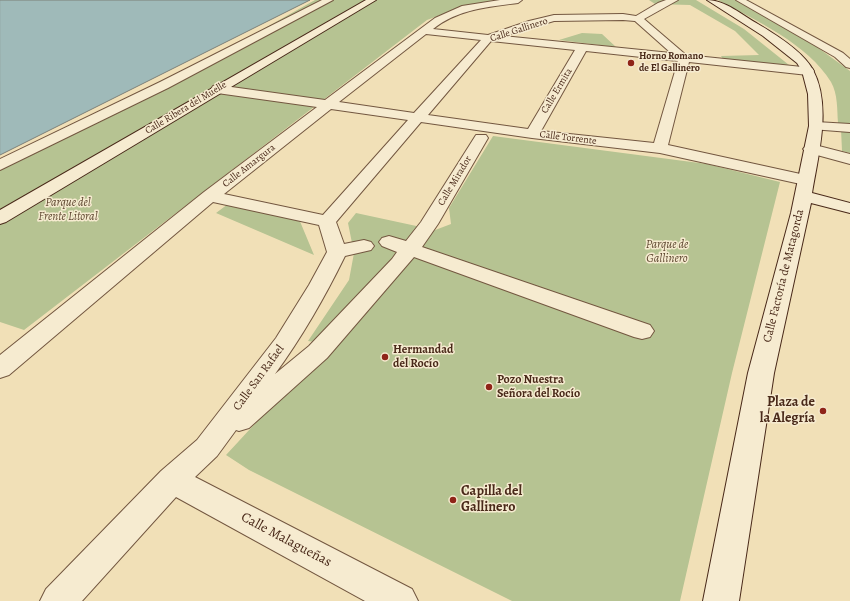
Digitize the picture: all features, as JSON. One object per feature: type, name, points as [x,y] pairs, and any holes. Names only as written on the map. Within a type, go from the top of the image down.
[{"type":"street","points":[[0,165],[171,82],[329,0]]},
{"type":"street","name":"Calle Ribera del Muelle","points":[[0,218],[217,89],[372,0]]},
{"type":"street","name":"Calle Amargura","points":[[0,369],[210,196],[438,20],[460,10],[476,6],[518,0]]},
{"type":"street","points":[[674,0],[661,5],[638,18],[684,59]]},
{"type":"street","name":"Calle Factoría de Matagorda","points":[[711,0],[752,24],[780,43],[801,61],[808,71],[814,94],[816,126],[804,188],[761,373],[722,601]]},
{"type":"street","points":[[740,0],[839,55],[850,65]]},
{"type":"street","name":"Calle Gallinero","points":[[327,221],[488,38],[532,23],[554,18],[638,18]]},
{"type":"street","points":[[424,31],[808,71]]},
{"type":"street","name":"Calle Ermita","points":[[532,134],[582,48]]},
{"type":"street","points":[[660,148],[684,59]]},
{"type":"street","name":"Calle Torrente","points":[[217,89],[532,134],[660,148],[804,188],[850,208]]},
{"type":"street","points":[[816,126],[850,128]]},
{"type":"street","name":"Calle Mirador","points":[[207,448],[318,352],[399,263],[399,245],[429,224],[481,138]]},
{"type":"street","points":[[811,150],[850,159]]},
{"type":"street","points":[[210,196],[327,221],[337,252],[364,246]]},
{"type":"street","points":[[399,245],[642,330]]},
{"type":"street","name":"Calle San Rafael","points":[[58,601],[172,480],[207,448],[284,344],[320,285],[337,252]]},
{"type":"street","name":"Calle Malagueñas","points":[[172,480],[400,601]]},
{"type":"green space","name":"Parque del Frente Litoral","points":[[315,0],[495,0],[467,5],[427,20],[24,330],[0,322],[0,167],[115,112]]},
{"type":"green space","points":[[649,0],[696,0],[744,29],[789,65],[723,59],[721,56],[759,55],[735,31],[690,5],[655,4]]},
{"type":"green space","points":[[718,0],[735,0],[817,47],[850,71],[850,124],[838,123],[837,102],[831,82],[821,68],[809,56],[780,34]]},
{"type":"green space","points":[[582,33],[602,34],[616,47],[559,40]]},
{"type":"green space","points":[[841,129],[850,130],[850,153],[842,151]]},
{"type":"green space","name":"Parque de Gallinero","points":[[493,136],[707,164],[780,182],[732,373],[680,601],[512,601],[249,470],[226,455],[410,256],[430,232],[451,224],[449,208]]},
{"type":"green space","points":[[228,204],[299,219],[314,255],[216,213]]},
{"type":"green space","points":[[356,213],[421,227],[321,343],[308,341],[349,280],[354,253],[348,223]]},
{"type":"water","points":[[0,0],[310,0],[0,155]]},
{"type":"place","name":"Horno Romano de El Gallinero","points":[[631,63]]},
{"type":"place","name":"Hermandad del Rocío","points":[[385,357]]},
{"type":"place","name":"Pozo Nuestra Señora del Rocío","points":[[489,387]]},
{"type":"place","name":"Plaza de la Alegría","points":[[823,411]]},
{"type":"place","name":"Capilla del Gallinero","points":[[453,500]]}]
